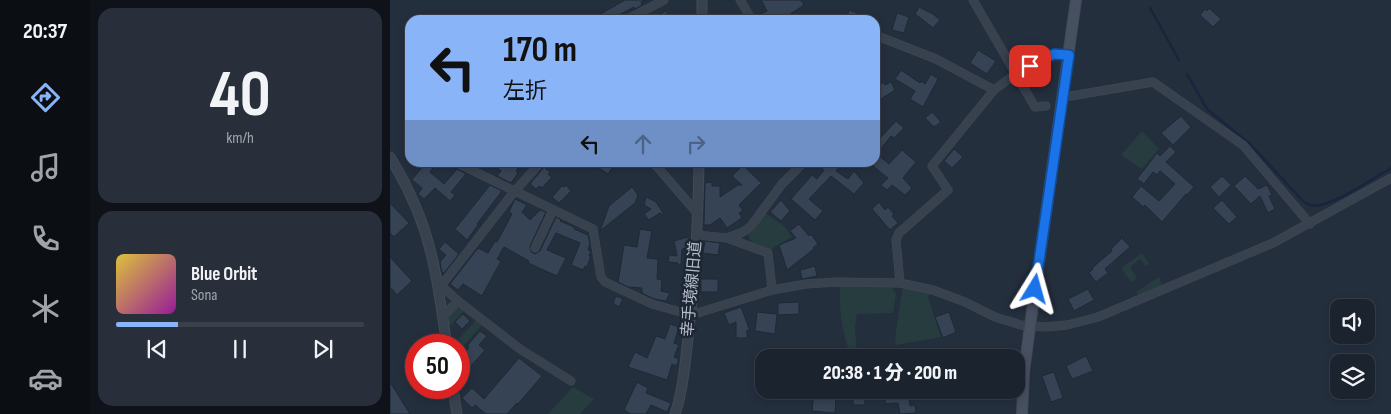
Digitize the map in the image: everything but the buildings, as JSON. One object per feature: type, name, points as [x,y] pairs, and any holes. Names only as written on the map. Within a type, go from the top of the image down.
[{"type":"main road","points":[[1022,414],[1024,372],[1030,326],[1076,0]]},
{"type":"street","points":[[636,15],[664,0]]},
{"type":"street","points":[[702,0],[702,15]]},
{"type":"street","points":[[740,0],[749,15]]},
{"type":"street","points":[[973,0],[1035,106],[1046,106]]},
{"type":"street","points":[[880,37],[936,59],[994,90]]},
{"type":"street","points":[[900,283],[896,240],[899,233],[948,190],[932,166],[994,90],[1016,74],[1054,54],[1069,55]]},
{"type":"street","points":[[1062,96],[1153,82],[1243,145],[1310,224]]},
{"type":"street","points":[[390,157],[406,186],[426,234],[432,258],[444,334]]},
{"type":"street","points":[[466,167],[594,230],[601,277],[605,282],[652,304],[691,315],[772,290],[806,284],[837,282],[900,283],[933,290],[965,302],[995,317],[1030,326],[1045,327],[1067,325],[1098,316],[1273,242],[1310,224],[1391,178]]},
{"type":"street","points":[[437,287],[444,282],[514,192],[536,167]]},
{"type":"street","points":[[658,167],[698,214]]},
{"type":"street","name":"幸手境線旧道","points":[[676,414],[684,373],[691,315],[697,235],[699,167]]},
{"type":"street","points":[[727,238],[743,232],[751,226],[782,184],[799,167]]},
{"type":"street","points":[[535,248],[552,210]]},
{"type":"street","points":[[697,235],[727,238],[768,253],[772,290]]},
{"type":"street","points":[[437,287],[446,290],[520,349],[571,382]]},
{"type":"street","points":[[442,317],[458,301]]},
{"type":"street","points":[[455,399],[457,414]]},
{"type":"green space","points":[[1142,131],[1159,149],[1142,169],[1121,155]]},
{"type":"green space","points":[[765,213],[784,226],[792,237],[771,250],[753,243],[748,233]]},
{"type":"green space","points":[[1142,253],[1149,264],[1146,266],[1140,259],[1130,267],[1137,278],[1131,282],[1121,268]]},
{"type":"green space","points":[[1159,277],[1162,285],[1138,295],[1136,292]]},
{"type":"green space","points":[[840,285],[891,286],[896,294],[893,313],[857,314],[855,327],[856,349],[848,349],[843,330]]},
{"type":"green space","points":[[904,288],[930,293],[928,298],[941,337],[896,345],[895,339],[902,290]]},
{"type":"green space","points":[[457,307],[465,310],[451,325],[448,325],[448,316]]},
{"type":"green space","points":[[476,320],[482,325],[470,339],[470,334],[463,334]]},
{"type":"green space","points":[[573,387],[594,399],[580,414],[548,414]]},
{"type":"waterway","points":[[1150,8],[1179,60]]},
{"type":"waterway","points":[[1187,74],[1207,109],[1250,144],[1304,202],[1310,205],[1328,203],[1340,198],[1391,168]]},
{"type":"route","points":[[1030,66],[1054,54],[1069,55],[1035,289]]}]
